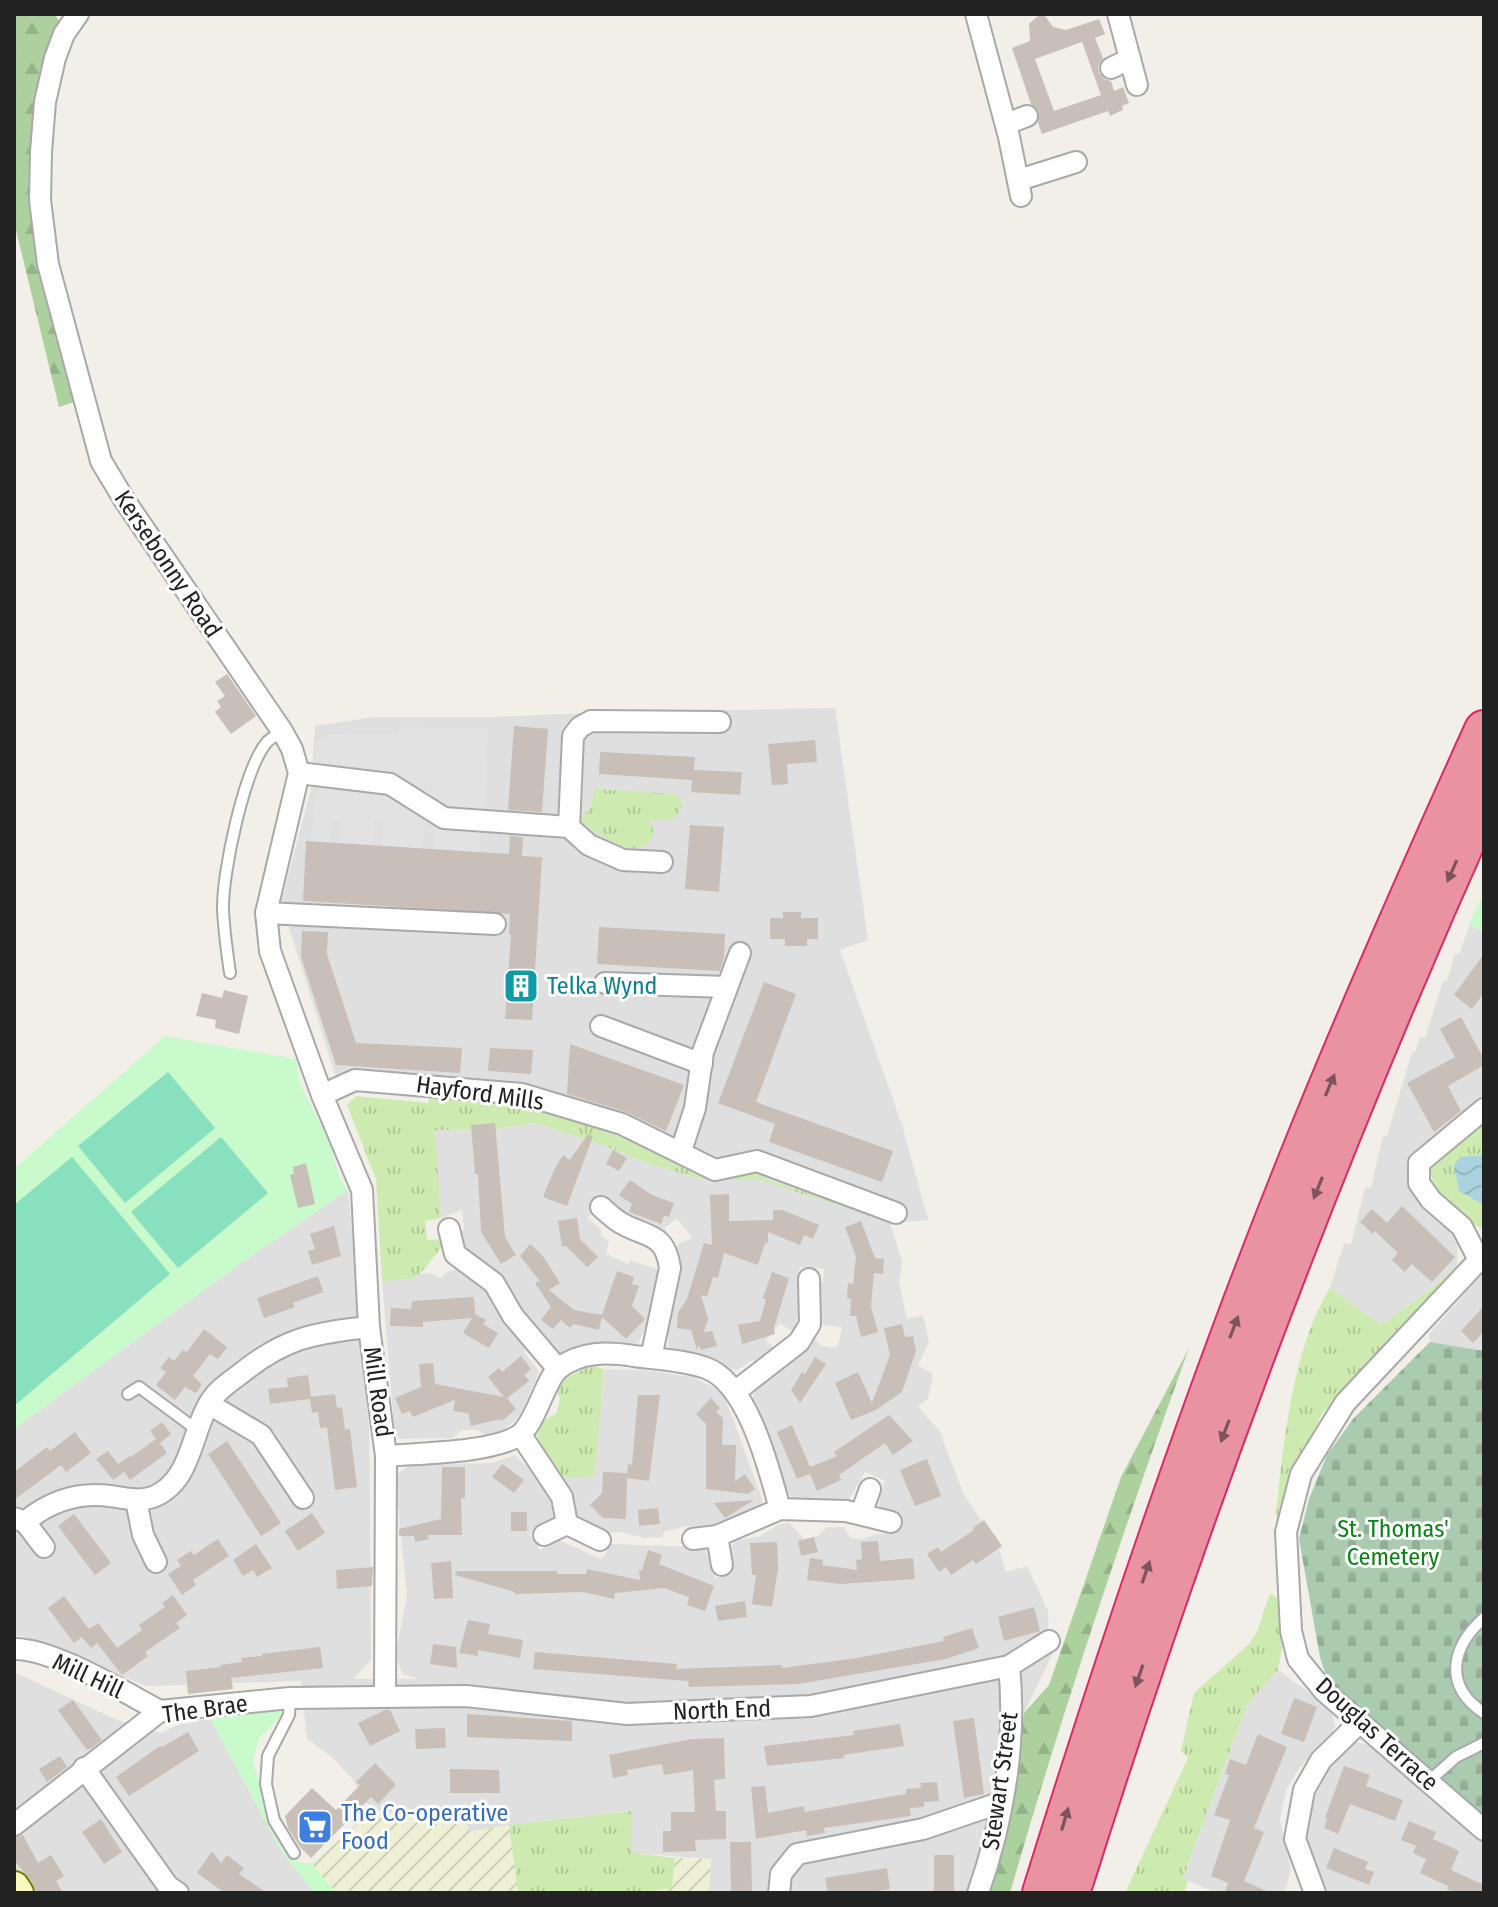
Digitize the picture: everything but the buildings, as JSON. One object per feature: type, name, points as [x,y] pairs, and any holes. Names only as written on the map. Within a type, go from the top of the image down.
[{"type":"highway","points":[[1042,1893],[1102,1699],[1192,1438],[1291,1179],[1397,923],[1484,730]]},
{"type":"highway","points":[[1070,1893],[1128,1706],[1219,1445],[1323,1174],[1424,933],[1484,800]]},
{"type":"street","name":"Kersebonny Road","points":[[78,14],[60,46],[45,102],[40,200],[48,264],[101,461],[139,522],[282,731],[299,773]]},
{"type":"street","points":[[976,14],[1002,75],[1006,124],[1020,188],[1076,162]]},
{"type":"street","points":[[1118,14],[1137,85]]},
{"type":"street","points":[[1111,68],[1130,59]]},
{"type":"street","points":[[1006,124],[1027,116]]},
{"type":"street","points":[[569,827],[573,736],[580,727],[591,721],[720,722]]},
{"type":"street","points":[[322,1095],[270,951],[266,913],[299,773],[390,784],[444,818],[569,827],[589,845],[623,860],[663,858]]},
{"type":"street","points":[[266,913],[495,924]]},
{"type":"street","points":[[681,1151],[695,1108],[703,1052],[740,953]]},
{"type":"street","points":[[605,983],[727,987]]},
{"type":"street","points":[[601,1026],[702,1064]]},
{"type":"street","name":"Hayford Mills","points":[[322,1095],[355,1080],[522,1094],[622,1124],[715,1170],[757,1161],[896,1213]]},
{"type":"street","name":"Mill Road","points":[[322,1095],[362,1190],[369,1327],[386,1456],[385,1697]]},
{"type":"street","name":"Douglas Terrace","points":[[1484,1109],[1419,1163],[1419,1183],[1431,1200],[1462,1227],[1481,1257],[1345,1403],[1301,1474],[1286,1532],[1291,1631],[1298,1659],[1324,1691],[1484,1830]]},
{"type":"street","points":[[601,1207],[619,1222],[647,1233],[662,1243],[668,1255],[670,1268],[651,1358]]},
{"type":"street","points":[[449,1229],[447,1260],[494,1283],[513,1316],[558,1369]]},
{"type":"street","points":[[736,1391],[799,1342],[810,1324],[809,1279]]},
{"type":"street","points":[[44,1547],[20,1520],[56,1501],[77,1497],[95,1495],[136,1500],[152,1497],[167,1488],[187,1462],[216,1393],[279,1346],[330,1332],[369,1327]]},
{"type":"street","points":[[386,1456],[494,1445],[521,1435],[558,1369],[598,1353],[651,1358],[706,1368],[722,1377],[736,1391],[768,1467],[780,1509]]},
{"type":"street","points":[[209,1404],[261,1435],[303,1498]]},
{"type":"street","points":[[521,1435],[562,1497],[567,1524]]},
{"type":"street","points":[[861,1514],[870,1489]]},
{"type":"street","points":[[136,1500],[143,1535],[156,1562]]},
{"type":"street","points":[[693,1539],[717,1536],[780,1509],[846,1511],[891,1522]]},
{"type":"street","points":[[544,1535],[567,1524]]},
{"type":"street","points":[[567,1524],[600,1540]]},
{"type":"street","points":[[717,1536],[722,1565]]},
{"type":"street","name":"North End","points":[[385,1697],[466,1696],[627,1714],[811,1706],[1009,1666],[1049,1641]]},
{"type":"street","name":"Mill Hill","points":[[14,1649],[26,1649],[59,1661],[160,1711]]},
{"type":"street","name":"Stewart Street","points":[[978,1893],[991,1857],[1002,1802],[1012,1696],[1009,1666]]},
{"type":"street","name":"The Brae","points":[[14,1825],[160,1711],[290,1698],[385,1697]]},
{"type":"street","points":[[1309,1890],[1295,1839],[1304,1790],[1321,1760],[1360,1722]]},
{"type":"street","points":[[84,1768],[168,1886],[178,1893]]},
{"type":"street","points":[[779,1893],[781,1874],[797,1854],[923,1829],[1002,1802]]},
{"type":"street","points":[[14,1887],[18,1893]]},
{"type":"lane","points":[[230,973],[223,908],[240,812],[256,762],[268,742],[282,731]]},
{"type":"lane","points":[[128,1394],[139,1387],[198,1430]]},
{"type":"lane","points":[[1484,1618],[1466,1637],[1455,1661],[1458,1684],[1484,1713]]},
{"type":"lane","points":[[290,1698],[289,1715],[268,1756],[266,1784],[274,1820],[294,1853]]},
{"type":"lane","points":[[1429,1781],[1456,1757],[1483,1741]]},
{"type":"shaded area","points":[[835,708],[868,940],[840,950],[902,1125],[928,1220],[890,1223],[902,1261],[899,1283],[907,1319],[923,1315],[929,1342],[918,1365],[933,1374],[928,1399],[918,1406],[940,1432],[963,1493],[997,1543],[1006,1572],[1027,1566],[1048,1611],[1049,1641],[1053,1653],[1024,1713],[1008,1818],[982,1893],[709,1893],[711,1859],[632,1853],[632,1811],[470,1832],[374,1809],[366,1803],[352,1778],[334,1759],[307,1739],[301,1681],[146,1686],[22,1636],[14,1636],[14,1429],[247,1259],[348,1190],[369,1400],[371,1660],[353,1679],[418,1679],[403,1674],[395,1657],[407,1596],[396,1486],[398,1474],[410,1465],[492,1463],[515,1455],[547,1489],[553,1521],[529,1534],[540,1550],[559,1540],[601,1559],[609,1544],[698,1547],[706,1550],[716,1578],[732,1575],[729,1551],[735,1540],[758,1537],[780,1524],[789,1523],[804,1539],[817,1536],[828,1527],[844,1527],[851,1538],[894,1533],[895,1513],[882,1510],[878,1504],[885,1481],[865,1472],[849,1500],[801,1502],[792,1498],[777,1476],[752,1399],[756,1389],[801,1354],[810,1342],[815,1339],[820,1345],[838,1346],[842,1327],[824,1325],[820,1321],[820,1302],[815,1297],[818,1284],[823,1281],[824,1269],[800,1267],[797,1279],[800,1281],[800,1304],[794,1332],[780,1323],[766,1341],[780,1352],[751,1361],[737,1370],[731,1369],[711,1359],[672,1351],[668,1347],[673,1250],[680,1243],[693,1238],[677,1219],[665,1227],[666,1233],[661,1237],[602,1203],[587,1218],[601,1229],[601,1235],[609,1242],[606,1254],[628,1264],[630,1260],[657,1269],[659,1276],[654,1308],[638,1344],[596,1344],[563,1354],[556,1352],[466,1254],[459,1235],[464,1229],[462,1210],[440,1218],[434,1130],[496,1129],[535,1123],[652,1165],[705,1180],[760,1180],[844,1206],[756,1175],[753,1171],[686,1166],[648,1151],[634,1141],[544,1112],[543,1093],[336,1078],[281,902],[311,789],[315,726],[374,717]]},
{"type":"shaded area","points":[[399,727],[488,728],[484,812],[448,807],[388,773],[315,766],[316,740],[326,740],[327,735],[397,734]]},
{"type":"shaded area","points":[[318,784],[380,788],[480,827],[480,852],[433,849],[433,825],[424,823],[423,849],[382,846],[383,820],[374,820],[373,845],[340,843],[341,819],[332,818],[331,843],[310,842]]},
{"type":"shaded area","points":[[1470,925],[1484,931],[1484,1098],[1463,1118],[1414,1154],[1410,1167],[1457,1241],[1457,1265],[1434,1287],[1381,1325],[1330,1288],[1344,1243],[1351,1244],[1365,1188],[1371,1187],[1383,1136],[1387,1136],[1412,1052],[1415,1052],[1420,1037],[1425,1038],[1443,981],[1447,981],[1455,954],[1459,954]]},
{"type":"shaded area","points":[[461,1269],[488,1288],[495,1309],[500,1311],[526,1348],[524,1352],[539,1372],[522,1411],[514,1422],[495,1435],[487,1437],[478,1430],[462,1430],[453,1438],[400,1439],[394,1426],[382,1281],[412,1279],[431,1273],[440,1278],[449,1271]]},
{"type":"shaded area","points":[[1484,1272],[1484,1351],[1430,1342],[1429,1334]]},
{"type":"shaded area","points":[[604,1369],[643,1370],[693,1377],[717,1389],[724,1397],[733,1419],[762,1499],[761,1505],[738,1522],[708,1525],[703,1530],[686,1526],[664,1532],[663,1537],[607,1533],[574,1521],[561,1478],[595,1475]]},
{"type":"shaded area","points":[[1278,1670],[1316,1698],[1332,1714],[1335,1725],[1332,1734],[1301,1766],[1286,1790],[1280,1820],[1291,1870],[1286,1888],[1281,1893],[1217,1893],[1183,1879],[1247,1705]]},
{"type":"shaded area","points":[[14,1672],[115,1719],[161,1733],[178,1725],[210,1718],[283,1854],[315,1893],[28,1893],[14,1868]]},
{"type":"shaded area","points":[[1355,1742],[1374,1745],[1440,1806],[1484,1840],[1484,1893],[1328,1893],[1315,1869],[1307,1843],[1309,1808],[1338,1753]]},
{"type":"green space","points":[[14,14],[54,14],[62,24],[33,187],[78,401],[59,407],[14,222]]},
{"type":"green space","points":[[594,789],[673,794],[680,798],[682,808],[673,820],[650,819],[653,836],[646,846],[629,847],[612,842],[582,822],[592,805]]},
{"type":"green space","points":[[1480,899],[1484,901],[1484,931],[1469,925]]},
{"type":"green space","points":[[165,1036],[296,1059],[300,1085],[328,1138],[340,1178],[348,1190],[247,1259],[14,1429],[14,1169]]},
{"type":"green space","points":[[168,1072],[215,1128],[125,1203],[78,1146]]},
{"type":"green space","points":[[356,1096],[428,1103],[430,1097],[523,1106],[583,1123],[587,1121],[595,1123],[597,1129],[634,1141],[648,1151],[686,1166],[753,1171],[764,1178],[890,1222],[760,1180],[705,1180],[652,1165],[535,1123],[496,1129],[435,1130],[441,1218],[425,1221],[427,1240],[443,1239],[442,1247],[420,1274],[412,1279],[382,1281],[376,1179],[347,1105]]},
{"type":"green space","points":[[1484,1118],[1484,1229],[1467,1220],[1449,1204],[1435,1184],[1430,1166]]},
{"type":"green space","points":[[221,1137],[268,1193],[178,1268],[131,1212]]},
{"type":"green space","points":[[72,1157],[170,1274],[14,1406],[14,1205]]},
{"type":"green space","points":[[1457,1265],[1460,1269],[1322,1414],[1301,1457],[1279,1526],[1276,1516],[1291,1398],[1307,1339],[1330,1288],[1381,1325],[1434,1287]]},
{"type":"green space","name":"St. Thomas' Cemetery","points":[[1430,1342],[1484,1351],[1484,1816],[1329,1685],[1320,1657],[1299,1539],[1309,1499],[1327,1455],[1353,1419]]},
{"type":"green space","points":[[1189,1348],[1095,1619],[1010,1893],[982,1893],[1008,1818],[1024,1713],[1049,1685],[1121,1477]]},
{"type":"green space","points":[[591,1365],[604,1369],[595,1476],[561,1478],[538,1438],[538,1429],[545,1420],[556,1414],[560,1399],[556,1387],[559,1382]]},
{"type":"green space","points":[[1270,1593],[1280,1600],[1282,1649],[1278,1670],[1247,1705],[1183,1878],[1188,1881],[1184,1893],[1125,1893],[1188,1758],[1181,1751],[1194,1693],[1248,1645],[1257,1632]]},
{"type":"green space","points":[[278,1709],[282,1714],[259,1739],[253,1760],[267,1814],[294,1861],[312,1864],[336,1893],[315,1893],[283,1854],[210,1718]]},
{"type":"green space","points":[[374,1809],[409,1815],[463,1816],[470,1832],[509,1825],[518,1893],[336,1893],[312,1864]]},
{"type":"green space","points":[[632,1811],[632,1853],[675,1858],[672,1888],[637,1893],[518,1893],[509,1825]]},
{"type":"green space","points":[[675,1858],[711,1859],[709,1893],[637,1893],[672,1888]]},
{"type":"water","points":[[1484,1155],[1484,1205],[1459,1191],[1454,1165],[1460,1157]]},
{"type":"place","name":"Telka Wynd","points":[[521,986]]},
{"type":"place","name":"The Co-operative Food","points":[[315,1827]]}]
